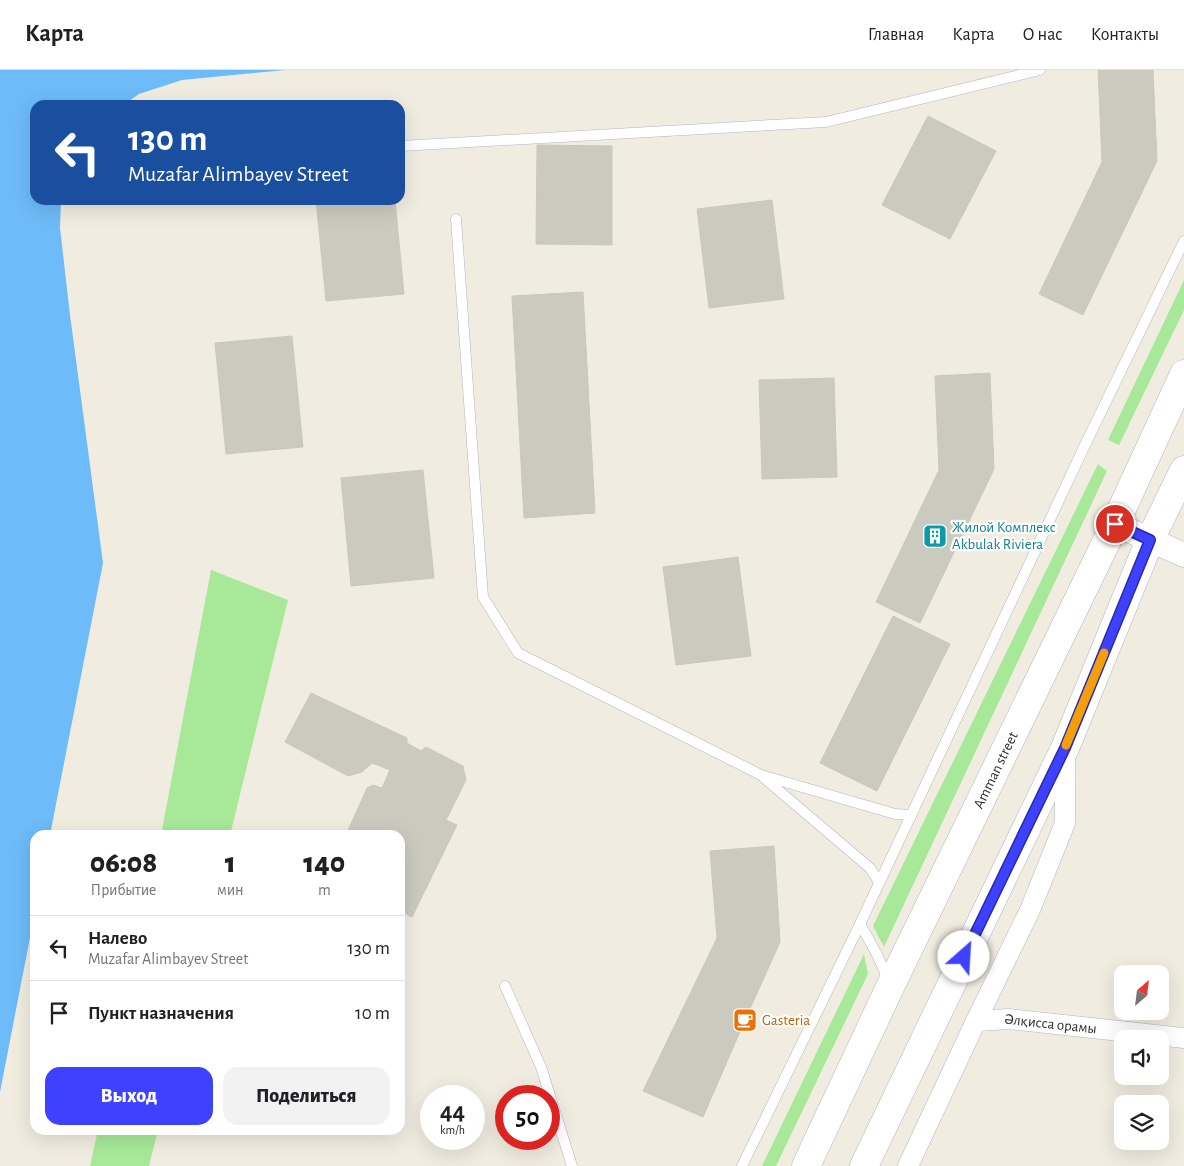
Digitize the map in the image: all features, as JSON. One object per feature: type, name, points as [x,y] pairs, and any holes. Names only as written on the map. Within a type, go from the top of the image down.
[{"type":"main road","name":"Amman street","points":[[806,1166],[890,987],[1115,524],[1184,374]]},
{"type":"main road","points":[[864,1166],[1065,748],[1150,540],[1184,470]]},
{"type":"street","points":[[1115,524],[1184,555]]},
{"type":"street","points":[[908,1166],[1030,910],[1065,822],[1065,748]]},
{"type":"street","name":"Әлқисса орамы","points":[[976,1020],[1009,1019],[1184,1038]]},
{"type":"lane","points":[[405,146],[826,122],[1040,70]]},
{"type":"lane","points":[[456,219],[482,598],[518,653],[761,775],[895,814],[912,815]]},
{"type":"lane","points":[[742,1166],[860,924],[1085,445],[1184,241]]},
{"type":"lane","points":[[761,775],[870,868],[879,882]]},
{"type":"lane","points":[[860,924],[882,963],[890,987]]},
{"type":"lane","points":[[506,986],[541,1067],[572,1166]]},
{"type":"green space","points":[[1184,280],[1184,310],[1119,445],[1108,440]]},
{"type":"green space","points":[[1098,464],[1107,471],[884,947],[873,926]]},
{"type":"green space","points":[[211,570],[288,600],[231,830],[162,830]]},
{"type":"green space","points":[[864,954],[868,974],[776,1166],[762,1166]]},
{"type":"green space","points":[[97,1135],[157,1135],[149,1166],[90,1166]]},
{"type":"water","points":[[0,70],[285,70],[182,80],[139,94],[130,100],[30,100],[30,205],[61,205],[60,228],[70,315],[103,563],[51,830],[30,830],[30,938],[0,1092]]},
{"type":"building","points":[[1098,70],[1153,70],[1157,161],[1083,315],[1039,294],[1102,162]]},
{"type":"building","points":[[928,116],[996,151],[950,239],[882,205]]},
{"type":"building","points":[[537,145],[612,146],[612,245],[536,244]]},
{"type":"building","points":[[772,200],[784,299],[709,308],[697,209]]},
{"type":"building","points":[[316,205],[395,205],[404,294],[326,301]]},
{"type":"building","points":[[583,292],[595,513],[524,518],[512,296]]},
{"type":"building","points":[[292,336],[303,447],[226,454],[215,343]]},
{"type":"building","name":"Жилой Комплекс Akbulak Riviera","points":[[990,373],[994,469],[920,623],[876,602],[939,470],[935,376]]},
{"type":"building","points":[[834,378],[837,477],[762,479],[759,380]]},
{"type":"building","points":[[423,470],[434,578],[351,586],[341,478]]},
{"type":"building","points":[[738,557],[751,656],[676,665],[663,567]]},
{"type":"building","points":[[893,616],[950,644],[877,791],[820,763]]},
{"type":"building","points":[[311,693],[407,738],[407,743],[421,751],[426,747],[463,766],[466,780],[446,820],[457,825],[412,917],[405,914],[405,830],[348,830],[367,788],[373,785],[382,788],[390,770],[372,763],[362,772],[348,776],[285,742]]},
{"type":"building","points":[[774,846],[780,942],[703,1117],[643,1091],[717,938],[710,851]]},
{"type":"slow traffic","points":[[1066,745],[1104,653]]},
{"type":"place","name":"Жилой Комплекс Akbulak Riviera","points":[[935,536]]},
{"type":"place","name":"Gasteria","points":[[745,1020]]},
{"type":"route","points":[[964,957],[1065,748],[1150,540],[1115,524]]}]
